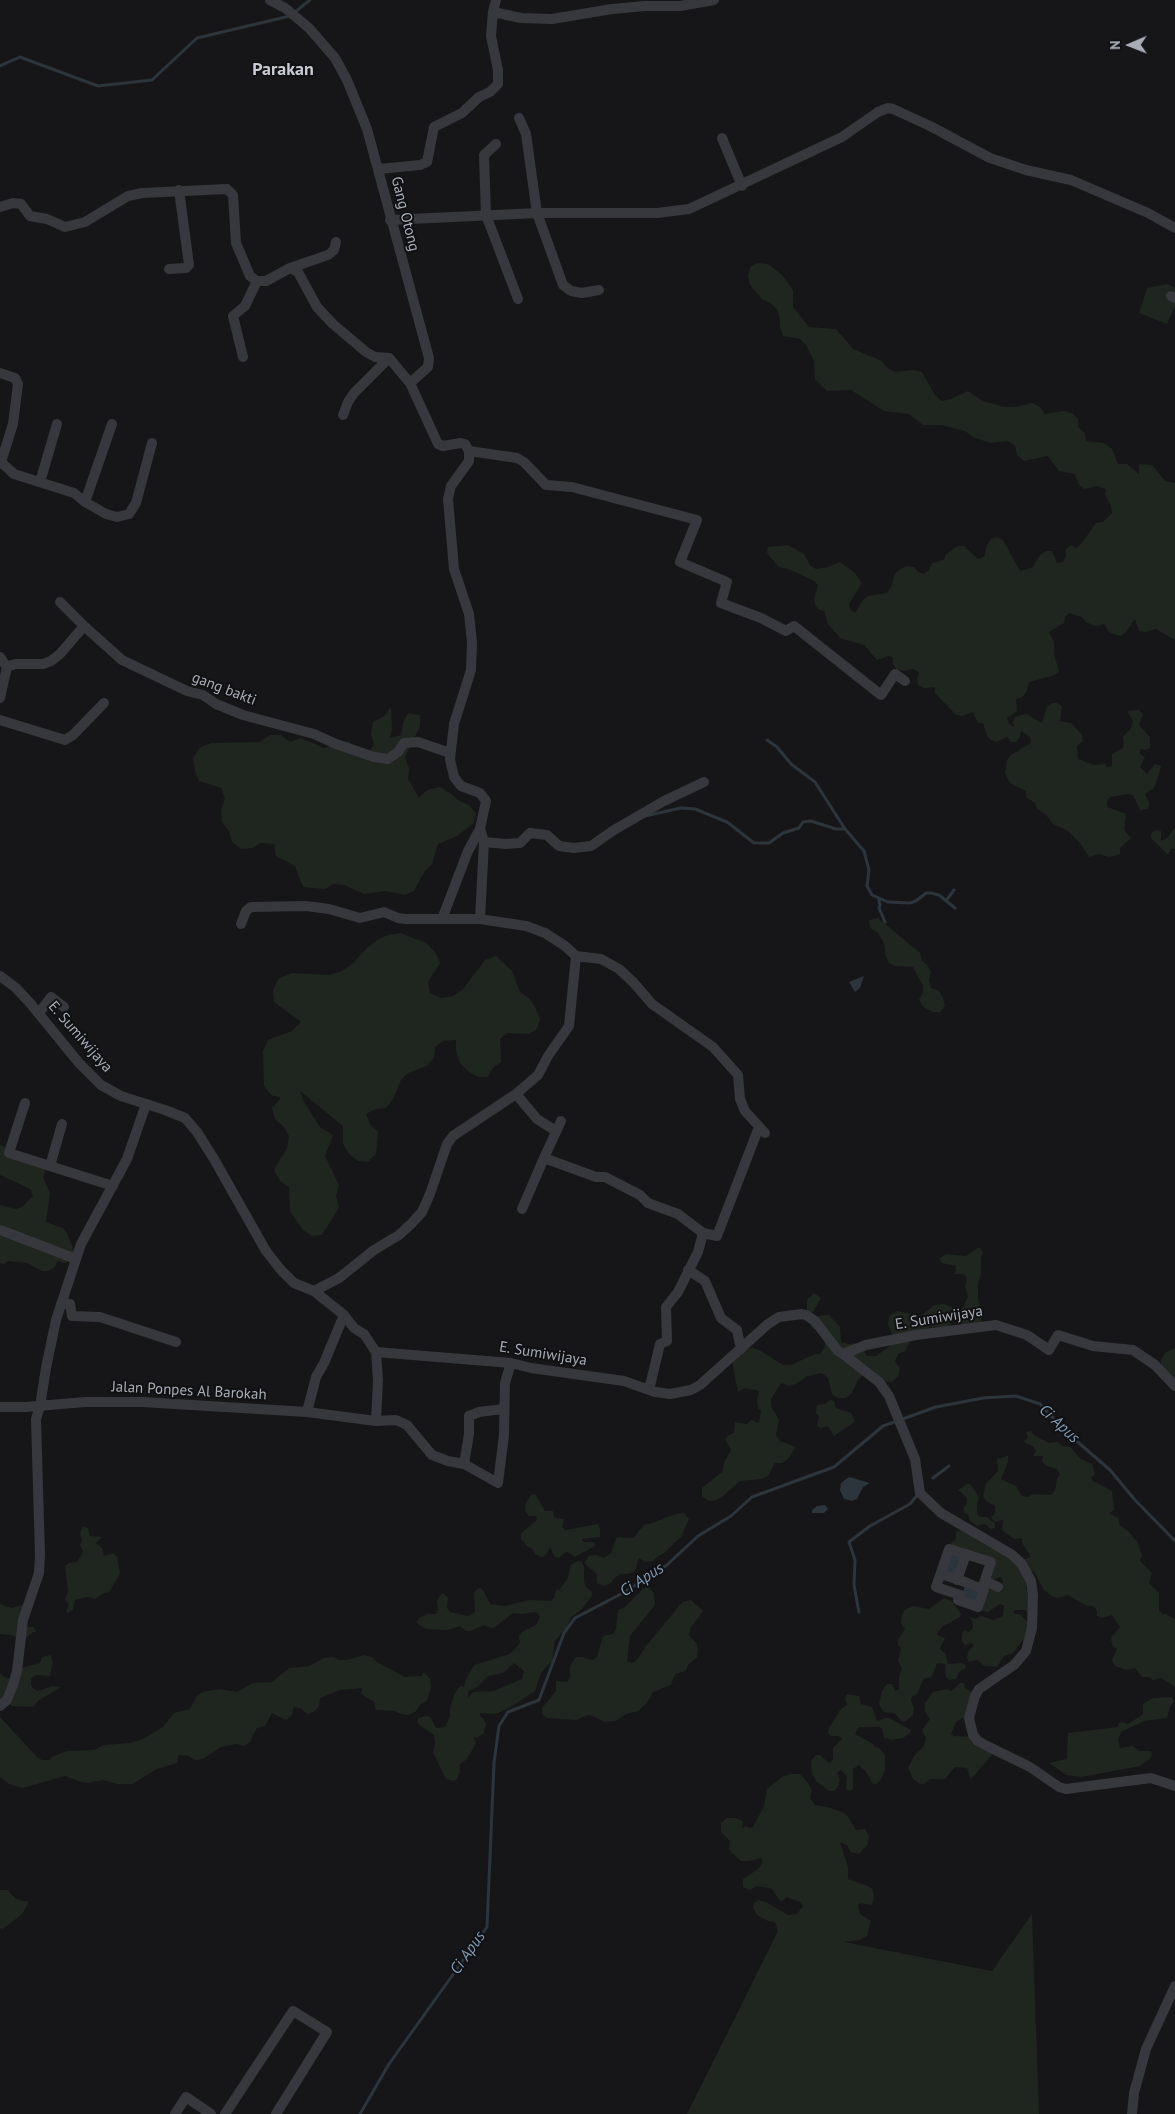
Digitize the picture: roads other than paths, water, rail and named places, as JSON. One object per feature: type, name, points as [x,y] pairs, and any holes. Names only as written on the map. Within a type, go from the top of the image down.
[{"type":"street","points":[[270,0],[285,8],[310,28],[335,58],[347,80],[367,129],[379,169]]},
{"type":"street","name":"Gang Otong","points":[[410,383],[428,367],[429,358],[390,220],[379,169],[423,164],[428,158],[434,127],[462,114],[479,97],[495,89],[499,78],[491,36],[496,0]]},
{"type":"street","points":[[493,12],[521,18],[552,20],[612,9],[645,6],[680,6],[714,0]]},
{"type":"street","points":[[390,220],[486,214],[673,212],[703,204],[742,186],[842,137],[883,110],[893,109],[990,158],[1026,170],[1071,180],[1148,213],[1175,228]]},
{"type":"street","points":[[520,118],[526,134],[537,213],[563,285],[571,291],[582,293],[599,290]]},
{"type":"street","points":[[722,138],[742,186]]},
{"type":"street","points":[[496,144],[484,155],[486,214],[518,299]]},
{"type":"street","points":[[0,207],[13,203],[21,204],[30,216],[47,219],[65,227],[85,222],[128,196],[142,192],[227,188],[233,195],[236,243],[250,276],[257,281],[271,279],[290,268],[328,255],[334,250],[336,242]]},
{"type":"street","points":[[169,269],[186,268],[189,265],[179,190]]},
{"type":"street","points":[[290,268],[298,272],[317,307],[333,324],[366,352],[375,357],[389,358],[410,383],[440,445],[465,444],[469,451],[469,461],[451,486],[448,499],[454,569],[458,586],[469,614],[472,642],[471,670],[454,724],[450,753],[454,777],[460,786],[480,793],[485,798],[486,804],[480,829],[468,851],[442,919]]},
{"type":"street","points":[[243,357],[233,316],[245,306],[257,281]]},
{"type":"street","points":[[343,415],[354,393],[389,358]]},
{"type":"street","points":[[0,374],[15,378],[18,384],[13,424],[1,462],[14,474],[74,493],[106,514],[117,517],[129,514],[136,503],[152,443]]},
{"type":"street","points":[[40,482],[56,424]]},
{"type":"street","points":[[85,502],[112,424]]},
{"type":"street","points":[[469,451],[518,458],[546,485],[572,487],[697,520],[680,562],[727,582],[721,603],[761,618],[786,631],[794,626],[881,695],[895,674],[905,681]]},
{"type":"street","points":[[7,666],[15,664],[43,664],[52,660],[60,654],[84,626],[60,602]]},
{"type":"street","name":"gang bakti","points":[[84,626],[122,660],[187,691],[203,695],[216,704],[243,715],[314,734],[374,757],[388,759],[398,752],[404,743],[418,742],[450,753]]},
{"type":"street","points":[[0,657],[7,666]]},
{"type":"street","points":[[0,697],[7,666]]},
{"type":"street","points":[[0,720],[65,740],[73,735],[104,703]]},
{"type":"street","points":[[484,842],[520,843],[530,833],[547,835],[558,846],[574,848],[591,846],[614,830],[664,801],[704,782]]},
{"type":"street","points":[[480,829],[484,842],[480,919]]},
{"type":"street","points":[[241,924],[246,911],[251,907],[292,906],[321,907],[360,918],[384,912],[406,919],[480,919],[535,929],[556,940],[576,956],[601,959],[619,969],[652,1004],[713,1047],[738,1074],[740,1099],[745,1111],[762,1130],[717,1236],[703,1233],[678,1214],[648,1203],[640,1195],[605,1176],[596,1177],[544,1158]]},
{"type":"street","points":[[314,1291],[339,1278],[374,1250],[399,1235],[411,1224],[422,1212],[445,1149],[452,1136],[464,1126],[516,1094],[538,1075],[568,1026],[576,956]]},
{"type":"street","name":"E. Sumiwijaya","points":[[0,976],[15,987],[39,1013],[80,1064],[101,1085],[121,1096],[185,1118],[197,1132],[266,1250],[277,1264],[294,1282],[314,1291],[344,1315],[354,1328],[364,1334],[376,1352],[511,1363],[531,1368],[624,1381],[649,1390],[670,1394],[691,1390],[700,1385],[768,1324],[780,1317],[802,1314],[815,1322],[838,1351],[843,1354],[866,1345],[916,1335],[996,1325],[1027,1335],[1049,1350],[1058,1336],[1094,1346],[1132,1350],[1145,1356],[1175,1386]]},
{"type":"street","points":[[39,1013],[51,997],[64,1007]]},
{"type":"street","points":[[516,1094],[537,1119],[556,1131]]},
{"type":"street","points":[[25,1103],[9,1153],[113,1186]]},
{"type":"street","points":[[0,1706],[7,1700],[17,1671],[23,1620],[38,1573],[40,1546],[35,1435],[36,1419],[61,1304],[87,1231],[127,1159],[146,1104]]},
{"type":"street","points":[[522,1209],[561,1121]]},
{"type":"street","points":[[50,1166],[62,1124]]},
{"type":"street","points":[[0,1230],[76,1259]]},
{"type":"street","points":[[649,1390],[660,1346],[667,1341],[666,1307],[678,1292],[698,1252],[703,1233]]},
{"type":"street","points":[[688,1270],[705,1281],[721,1318],[738,1330],[741,1349]]},
{"type":"street","points":[[61,1304],[70,1304],[72,1316],[100,1317],[176,1342]]},
{"type":"street","points":[[307,1412],[316,1377],[324,1363],[344,1315]]},
{"type":"street","points":[[376,1352],[378,1380],[376,1421]]},
{"type":"street","points":[[843,1354],[879,1382],[889,1396],[914,1459],[920,1493],[929,1503],[959,1526],[1011,1554],[1021,1562],[1031,1582],[1033,1595],[1032,1628],[1026,1652],[1014,1665],[979,1690],[971,1705],[970,1726],[978,1741],[1030,1767],[1066,1789],[1151,1778],[1175,1786]]},
{"type":"street","points":[[464,1464],[469,1434],[469,1416],[479,1412],[503,1408],[505,1383],[511,1363]]},
{"type":"street","name":"Jalan Ponpes Al Barokah","points":[[0,1407],[85,1402],[142,1402],[307,1412],[376,1421],[396,1420],[404,1422],[420,1438],[432,1455],[448,1462],[464,1464],[498,1483],[504,1434],[503,1408]]},
{"type":"street","points":[[960,1595],[936,1587],[950,1549],[966,1554],[991,1562],[978,1607],[958,1600],[960,1595],[966,1554]]},
{"type":"street","points":[[940,1574],[961,1581],[998,1587]]},
{"type":"street","points":[[1132,2114],[1136,2086],[1146,2049],[1175,1986]]},
{"type":"street","points":[[225,2114],[293,2011],[327,2032],[276,2114]]},
{"type":"street","points":[[175,2114],[186,2097],[211,2114]]},
{"type":"waterway","points":[[0,66],[20,57],[98,86],[152,80],[197,38],[290,16],[310,0]]},
{"type":"waterway","points":[[767,740],[777,747],[791,764],[815,782],[845,829],[864,851],[869,870],[867,886],[872,895],[888,902],[910,903],[926,893],[931,893],[939,895],[955,908]]},
{"type":"waterway","points":[[645,816],[681,808],[695,809],[727,822],[754,843],[769,843],[783,833],[799,828],[803,822],[811,821],[836,829],[845,829]]},
{"type":"waterway","points":[[946,901],[954,890]]},
{"type":"waterway","points":[[879,900],[879,908],[885,922]]},
{"type":"waterway","name":"Ci Apus","points":[[360,2114],[389,2064],[487,1927],[494,1763],[499,1726],[508,1712],[539,1700],[564,1633],[575,1618],[623,1593],[667,1565],[698,1536],[731,1516],[752,1497],[834,1467],[883,1426],[936,1407],[983,1398],[1016,1396],[1040,1404],[1065,1431],[1110,1470],[1135,1500],[1175,1541]]},
{"type":"waterway","points":[[933,1478],[949,1466]]},
{"type":"waterway","points":[[859,1612],[854,1585],[855,1560],[849,1542],[870,1526],[910,1504],[918,1494]]},
{"type":"district","name":"Parakan","points":[[283,70]]}]
